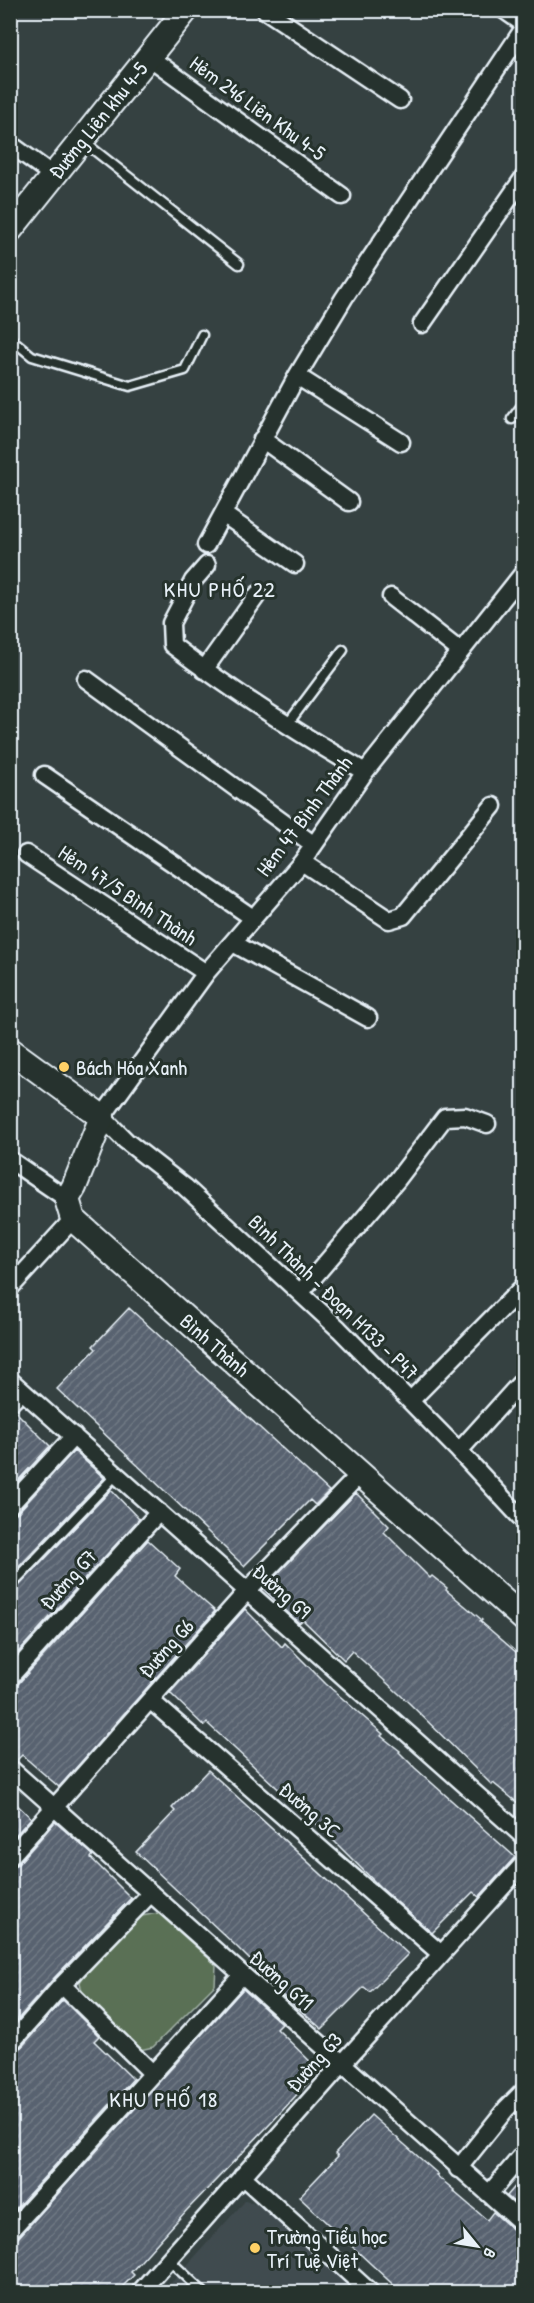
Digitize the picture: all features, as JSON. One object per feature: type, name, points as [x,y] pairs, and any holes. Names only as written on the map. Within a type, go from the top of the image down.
[{"type":"street","name":"Đường Liên khu 4-5","points":[[10,230],[186,10]]},
{"type":"street","points":[[265,10],[400,100]]},
{"type":"street","points":[[206,544],[297,376],[344,298],[524,26],[504,10]]},
{"type":"street","name":"Hẻm 246 Liên Khu 4-5","points":[[149,57],[342,196]]},
{"type":"street","points":[[10,144],[54,176]]},
{"type":"street","points":[[422,324],[524,177]]},
{"type":"street","points":[[297,376],[401,442]]},
{"type":"street","points":[[262,439],[349,502]]},
{"type":"street","points":[[223,514],[295,564]]},
{"type":"street","points":[[207,565],[194,581],[171,623],[172,645],[204,670],[365,772]]},
{"type":"street","name":"Hẻm 47 Bình Thành","points":[[102,1118],[206,973],[302,862],[365,772],[524,572]]},
{"type":"street","points":[[204,670],[258,594]]},
{"type":"street","points":[[391,597],[460,651]]},
{"type":"street","points":[[86,679],[314,845]]},
{"type":"street","points":[[44,775],[252,918]]},
{"type":"street","points":[[302,862],[389,920],[404,916],[493,806]]},
{"type":"street","name":"Hẻm 47/5 Bình Thành","points":[[26,854],[206,973]]},
{"type":"street","points":[[233,943],[368,1018]]},
{"type":"street","points":[[10,1050],[102,1118],[74,1188],[70,1209],[10,1288]]},
{"type":"street","points":[[300,1293],[397,1180],[445,1118],[465,1116],[487,1124]]},
{"type":"street","name":"Bình Thành - Đoạn H133 - P47","points":[[102,1118],[126,1141],[185,1187],[300,1293],[410,1401],[524,1521]]},
{"type":"street","points":[[10,1160],[70,1209]]},
{"type":"street","name":"Bình Thành","points":[[70,1209],[524,1619]]},
{"type":"street","points":[[410,1401],[524,1286]]},
{"type":"street","points":[[459,1451],[524,1379]]},
{"type":"street","name":"Đường G9","points":[[10,1380],[524,1837]]},
{"type":"street","points":[[10,1505],[74,1436]]},
{"type":"street","name":"Đường G6","points":[[10,1857],[247,1591],[360,1473]]},
{"type":"street","name":"Đường G7","points":[[10,1677],[159,1512]]},
{"type":"street","name":"Đường 3C","points":[[150,1700],[441,1954]]},
{"type":"street","name":"Đường G11","points":[[10,1768],[458,2169],[524,2225]]},
{"type":"street","name":"Đường G3","points":[[140,2292],[524,1863]]},
{"type":"street","points":[[10,2044],[62,1985],[151,1893]]},
{"type":"street","points":[[10,2231],[242,1975]]},
{"type":"street","points":[[62,1985],[152,2073]]},
{"type":"street","points":[[458,2169],[506,2109],[524,2091]]},
{"type":"street","points":[[489,2194],[524,2153]]},
{"type":"street","points":[[242,2176],[370,2292]]},
{"type":"lane","points":[[83,141],[139,188],[240,264]]},
{"type":"lane","points":[[10,338],[32,356],[130,387],[185,370],[202,335]]},
{"type":"lane","points":[[512,419],[524,403]]},
{"type":"lane","points":[[287,724],[343,650]]},
{"type":"lane","points":[[10,1409],[26,1393]]},
{"type":"lane","points":[[10,1586],[117,1474]]},
{"type":"lane","points":[[169,2260],[203,2292]]},
{"type":"shaded area","name":"Trường Tiểu học Trí Tuệ Việt","points":[[245,2201],[258,2204],[355,2292],[163,2292]]},
{"type":"green space","points":[[158,1913],[216,1965],[215,1985],[153,2047],[140,2050],[131,2046],[82,1992],[80,1982],[87,1971],[142,1916]]},
{"type":"building","points":[[129,1308],[329,1491],[315,1505],[310,1500],[244,1566],[57,1389],[96,1349],[93,1346]]},
{"type":"building","points":[[16,1412],[50,1446],[10,1489],[10,1415]]},
{"type":"building","points":[[74,1451],[104,1478],[10,1576],[10,1515],[18,1512]]},
{"type":"building","points":[[111,1490],[139,1519],[10,1661],[10,1592],[15,1590]]},
{"type":"building","points":[[356,1493],[389,1526],[384,1532],[430,1578],[432,1576],[447,1588],[446,1590],[524,1659],[524,1808],[493,1783],[492,1785],[409,1703],[352,1651],[344,1660],[303,1620],[299,1623],[263,1589]]},
{"type":"building","points":[[148,1540],[180,1569],[175,1576],[215,1611],[59,1787],[22,1755],[17,1760],[10,1758],[10,1687],[18,1684]]},
{"type":"building","points":[[245,1609],[282,1647],[285,1643],[326,1684],[383,1734],[381,1736],[400,1751],[415,1768],[515,1857],[479,1897],[473,1892],[432,1933],[380,1887],[328,1835],[207,1723],[204,1726],[170,1693]]},
{"type":"building","points":[[208,1770],[408,1954],[370,1992],[364,1987],[322,2029],[255,1972],[258,1968],[136,1852],[175,1811],[172,1808]]},
{"type":"building","points":[[10,1798],[31,1818],[10,1841]]},
{"type":"building","points":[[55,1822],[93,1855],[91,1858],[131,1898],[54,1978],[10,2028],[10,1867],[18,1864]]},
{"type":"building","points":[[243,1989],[282,2024],[277,2029],[319,2070],[186,2211],[131,2272],[134,2275],[117,2292],[10,2292],[10,2241],[18,2238]]},
{"type":"building","points":[[63,2000],[99,2036],[94,2041],[133,2079],[10,2215],[10,2054],[18,2051]]},
{"type":"building","points":[[371,2115],[487,2220],[493,2212],[517,2233],[524,2235],[524,2292],[401,2292],[299,2197],[338,2156],[335,2153]]},
{"type":"building","points":[[524,2176],[524,2211],[507,2196]]},
{"type":"place","name":"Bách Hóa Xanh","points":[[64,1067]]},
{"type":"place","name":"Trường Tiểu học Trí Tuệ Việt","points":[[255,2248]]},
{"type":"district","name":"KHU PHỐ 22","points":[[220,589]]},
{"type":"district","name":"KHU PHỐ 18","points":[[164,2099]]}]
